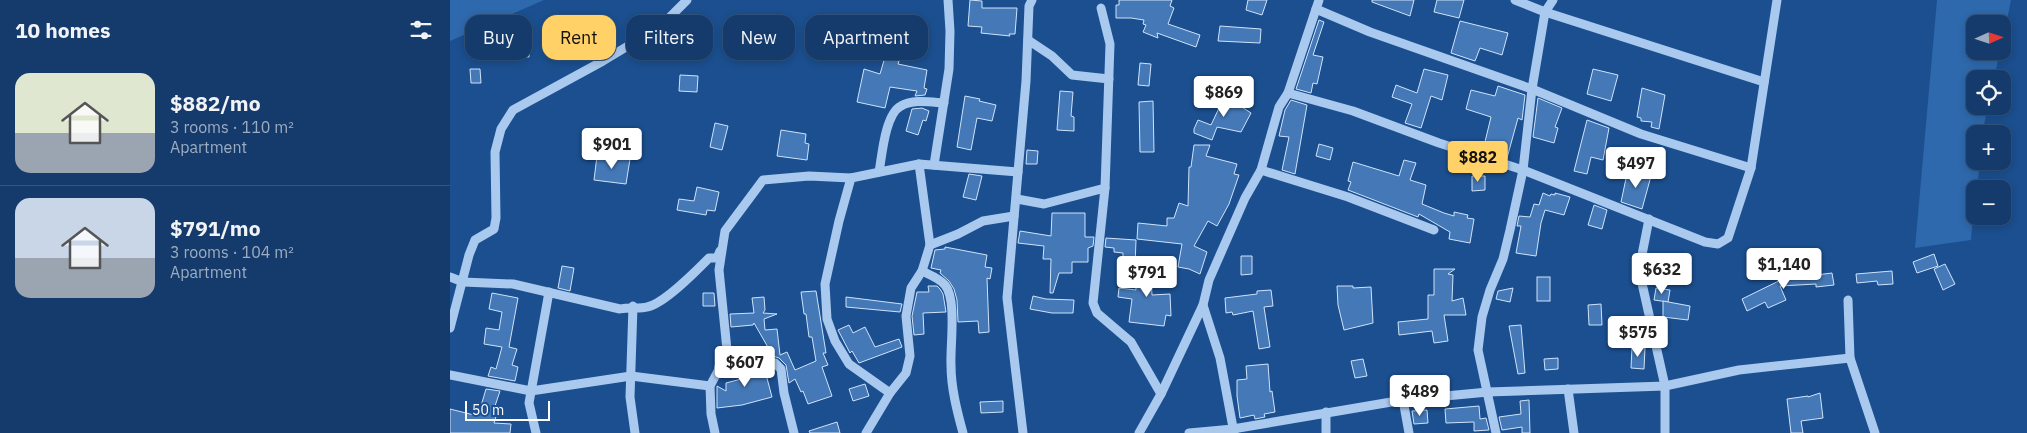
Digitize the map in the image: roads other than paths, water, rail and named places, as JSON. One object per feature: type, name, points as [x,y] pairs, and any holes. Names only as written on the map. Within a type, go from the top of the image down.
[{"type":"street","points":[[450,328],[469,255],[475,240],[494,229],[496,218],[495,152],[501,129],[513,110],[603,61],[660,26],[687,0]]},
{"type":"street","points":[[934,165],[949,69],[950,31],[948,0]]},
{"type":"street","points":[[1515,0],[1545,12],[1764,82]]},
{"type":"street","points":[[1496,433],[1478,350],[1482,317],[1490,290],[1503,259],[1523,170],[1532,88],[1545,12],[1553,0]]},
{"type":"street","points":[[1288,93],[1353,111],[1439,143],[1523,170],[1705,242],[1718,244],[1728,238],[1750,168],[1777,0]]},
{"type":"street","points":[[1023,433],[1007,298],[1030,2]]},
{"type":"street","points":[[1139,433],[1161,394],[1203,305],[1213,270],[1245,198],[1261,170],[1279,106],[1288,93],[1318,4],[1370,32],[1532,88],[1642,134],[1750,168]]},
{"type":"street","points":[[1101,8],[1110,44],[1104,188],[1094,304],[1097,313],[1131,342],[1161,394]]},
{"type":"street","points":[[1028,40],[1052,56],[1072,75],[1109,79]]},
{"type":"street","points":[[879,172],[886,131],[892,115],[900,106],[921,101],[944,103]]},
{"type":"street","points":[[450,277],[463,282],[513,284],[620,309],[633,306],[646,308],[660,302],[709,258],[718,258],[725,231],[763,180],[809,176],[851,178],[919,164],[1018,172]]},
{"type":"street","points":[[866,433],[890,393],[906,373],[910,356],[906,316],[909,298],[911,288],[922,271],[930,245],[919,164]]},
{"type":"street","points":[[1261,170],[1348,197],[1434,230]]},
{"type":"street","points":[[851,178],[825,284],[827,319],[835,340],[849,364],[890,393]]},
{"type":"street","points":[[1016,199],[1044,204],[1104,188]]},
{"type":"street","points":[[930,245],[958,234],[983,221],[1014,216]]},
{"type":"street","points":[[1649,219],[1639,270],[1665,386],[1665,433]]},
{"type":"street","points":[[715,433],[711,414],[710,386],[718,371],[721,358],[727,350],[719,270],[725,231]]},
{"type":"street","points":[[922,271],[938,279],[946,286],[950,300],[952,327],[950,366],[953,393],[964,433]]},
{"type":"street","points":[[536,433],[529,403],[549,292]]},
{"type":"street","points":[[1848,300],[1850,358],[1875,433]]},
{"type":"street","points":[[1203,305],[1220,358],[1234,431]]},
{"type":"street","points":[[633,306],[630,397],[635,433]]},
{"type":"street","points":[[727,350],[752,354],[760,360],[774,363],[781,369],[784,393],[794,433]]},
{"type":"street","points":[[1189,433],[1234,431],[1326,412],[1403,400],[1488,392],[1665,386],[1739,370],[1850,358]]},
{"type":"street","points":[[450,375],[531,391],[631,376],[710,386]]},
{"type":"street","points":[[1568,389],[1574,433]]},
{"type":"street","points":[[1403,400],[1408,433]]},
{"type":"street","points":[[1326,412],[1326,433]]}]
